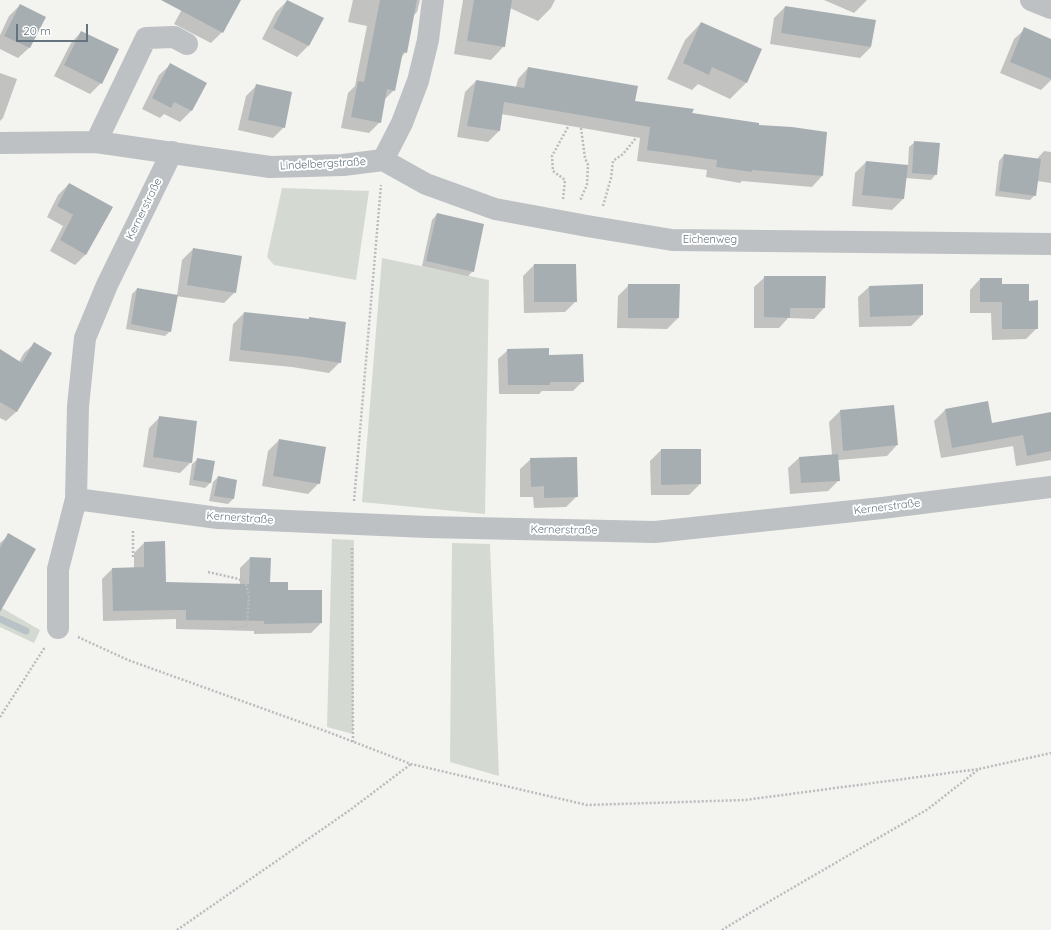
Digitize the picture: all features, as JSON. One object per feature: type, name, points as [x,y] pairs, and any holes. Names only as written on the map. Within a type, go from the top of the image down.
[{"type":"street","points":[[383,160],[402,123],[418,81],[428,40],[433,0]]},
{"type":"street","points":[[1031,0],[1051,8]]},
{"type":"street","points":[[96,142],[146,38],[174,37],[187,44]]},
{"type":"street","name":"Lindelbergstraße","points":[[0,143],[96,142],[270,167],[343,165],[383,160]]},
{"type":"street","name":"Kernerstraße","points":[[58,628],[58,569],[76,499],[78,406],[85,338],[107,285],[172,152]]},
{"type":"street","name":"Eichenweg","points":[[383,160],[426,184],[495,209],[672,240],[1051,244]]},
{"type":"street","name":"Kernerstraße","points":[[76,499],[218,518],[427,527],[655,532],[882,508],[1051,487]]},
{"type":"path","points":[[568,127],[552,156],[553,171],[565,180],[581,225]]},
{"type":"path","points":[[581,128],[585,158],[588,165],[587,185],[581,198],[581,225]]},
{"type":"path","points":[[581,225],[602,209],[611,178],[613,161],[623,154],[636,138]]},
{"type":"path","points":[[353,742],[352,524],[383,160]]},
{"type":"path","points":[[208,572],[239,579],[246,586],[249,595],[247,626],[230,628]]},
{"type":"path","points":[[0,717],[58,628],[128,660],[411,764],[587,805],[745,800],[978,768],[1051,754]]},
{"type":"path","points":[[177,930],[350,810],[411,764]]},
{"type":"path","points":[[722,930],[928,809],[978,768]]},
{"type":"shaded area","points":[[282,188],[369,191],[356,280],[274,265],[267,257]]},
{"type":"shaded area","points":[[382,258],[489,280],[485,514],[362,502]]},
{"type":"shaded area","points":[[332,539],[354,540],[353,734],[327,727]]},
{"type":"shaded area","points":[[452,543],[490,544],[499,776],[450,762]]},
{"type":"shaded area","points":[[0,607],[40,630],[34,643],[0,627]]},
{"type":"building","points":[[161,0],[241,0],[223,33]]},
{"type":"building","points":[[287,0],[324,18],[309,46],[273,28]]},
{"type":"building","points":[[380,0],[417,0],[407,53],[403,52],[395,91],[387,89],[381,123],[351,117],[358,81],[364,82]]},
{"type":"building","points":[[474,0],[512,0],[505,47],[467,41]]},
{"type":"building","points":[[20,4],[46,17],[30,48],[4,36]]},
{"type":"building","points":[[785,6],[876,20],[871,47],[781,33]]},
{"type":"building","points":[[701,22],[762,49],[747,83],[712,67],[709,75],[683,63]]},
{"type":"building","points":[[1024,27],[1051,39],[1051,79],[1010,62]]},
{"type":"building","points":[[81,31],[119,49],[102,84],[64,65]]},
{"type":"building","points":[[170,63],[207,83],[192,111],[174,102],[171,108],[152,98]]},
{"type":"building","points":[[528,67],[638,86],[635,101],[694,109],[692,113],[759,123],[759,125],[792,127],[827,132],[823,176],[752,170],[752,172],[716,167],[717,160],[647,150],[650,127],[504,102],[500,131],[467,126],[476,80],[524,88]]},
{"type":"building","points":[[256,84],[292,92],[285,128],[248,120]]},
{"type":"building","points":[[914,141],[940,143],[937,175],[912,173]]},
{"type":"building","points":[[1004,154],[1041,159],[1036,196],[999,191]]},
{"type":"building","points":[[866,161],[908,165],[904,199],[862,195]]},
{"type":"building","points":[[69,183],[113,207],[86,255],[60,240],[73,215],[57,206]]},
{"type":"building","points":[[437,213],[484,224],[474,272],[426,261]]},
{"type":"building","points":[[193,248],[242,256],[236,293],[187,285]]},
{"type":"building","points":[[534,264],[576,264],[577,302],[534,302]]},
{"type":"building","points":[[764,276],[826,276],[825,308],[790,308],[790,318],[764,317]]},
{"type":"building","points":[[980,278],[1002,278],[1002,284],[1029,284],[1029,301],[1038,300],[1038,329],[1002,329],[1002,302],[980,302]]},
{"type":"building","points":[[628,284],[680,284],[679,318],[628,318]]},
{"type":"building","points":[[923,284],[923,315],[870,317],[869,286]]},
{"type":"building","points":[[137,288],[178,295],[171,332],[131,324]]},
{"type":"building","points":[[244,312],[309,319],[309,317],[346,322],[341,363],[240,350]]},
{"type":"building","points":[[34,342],[52,353],[17,412],[0,402],[0,349],[22,363]]},
{"type":"building","points":[[549,348],[549,355],[583,354],[584,382],[550,382],[550,385],[508,385],[507,349]]},
{"type":"building","points":[[988,401],[992,423],[1051,412],[1051,451],[1027,456],[1023,435],[952,448],[945,409]]},
{"type":"building","points":[[894,405],[898,445],[843,451],[840,410]]},
{"type":"building","points":[[159,416],[197,421],[192,463],[153,457]]},
{"type":"building","points":[[279,439],[326,447],[320,484],[273,476]]},
{"type":"building","points":[[661,449],[701,449],[701,484],[661,485]]},
{"type":"building","points":[[838,454],[840,481],[801,483],[799,457]]},
{"type":"building","points":[[577,457],[578,497],[544,498],[544,486],[531,487],[530,458]]},
{"type":"building","points":[[197,458],[215,461],[211,483],[193,480]]},
{"type":"building","points":[[218,476],[237,480],[234,499],[214,496]]},
{"type":"building","points":[[8,533],[36,549],[0,612],[0,548]]},
{"type":"building","points":[[165,541],[166,582],[249,584],[250,557],[271,558],[270,582],[288,582],[288,590],[322,590],[322,623],[264,624],[264,621],[186,620],[186,610],[113,611],[112,568],[144,567],[144,542]]},
{"type":"waterway","points":[[0,619],[26,631]]}]
